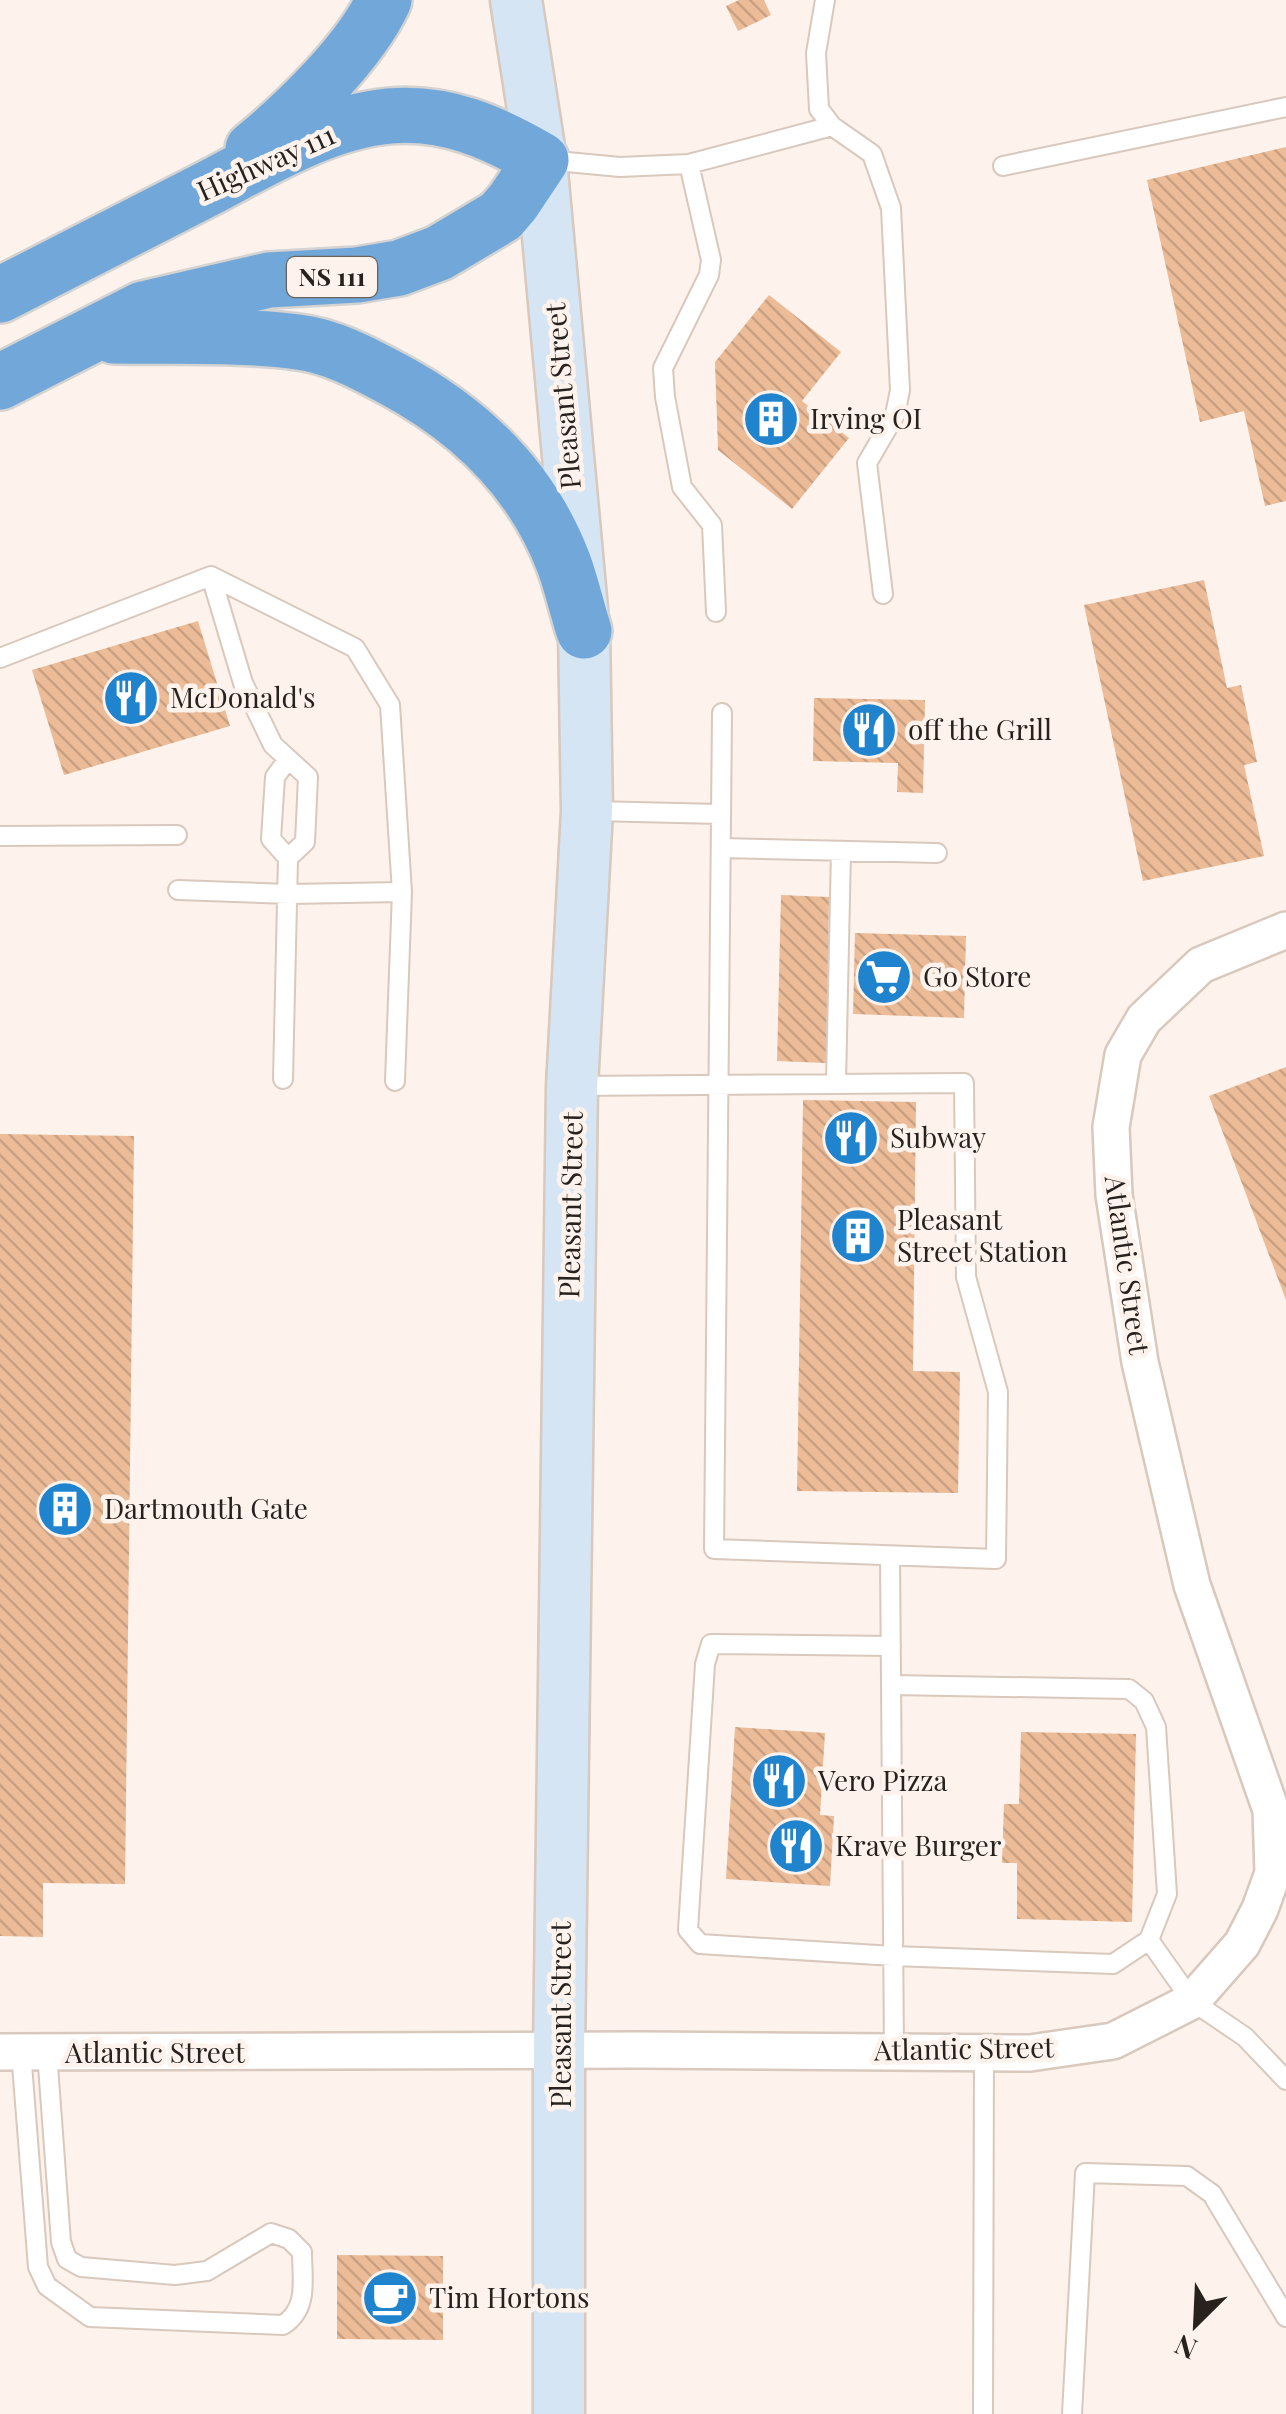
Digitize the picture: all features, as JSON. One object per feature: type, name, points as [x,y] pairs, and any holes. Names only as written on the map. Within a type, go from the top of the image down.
[{"type":"highway","points":[[196,194],[280,127],[358,44],[384,0]]},
{"type":"highway","name":"Highway 111","points":[[0,296],[299,142],[388,116],[473,125],[541,160]]},
{"type":"highway","name":"NS 111","points":[[0,382],[143,309],[269,280],[357,275],[418,262],[464,241],[500,216],[541,160]]},
{"type":"highway","points":[[91,336],[300,342],[346,356],[415,391],[494,451],[528,492],[563,561],[584,630]]},
{"type":"main road","name":"Pleasant Street","points":[[516,0],[541,160],[584,630],[587,811],[572,1086],[558,2052],[558,2414]]},
{"type":"street","name":"Atlantic Street","points":[[23,2052],[1030,2052],[1113,2041],[1192,2001],[1242,1944],[1279,1875],[1271,1810],[1192,1585],[1140,1362],[1114,1195],[1111,1127],[1124,1055],[1144,1019],[1201,965],[1286,930]]},
{"type":"lane","points":[[825,0],[816,52],[819,110],[832,126],[872,154],[891,208],[900,390],[895,415],[867,464],[884,594]]},
{"type":"lane","points":[[1003,166],[1286,107]]},
{"type":"lane","points":[[541,160],[620,167],[689,164],[832,126]]},
{"type":"lane","points":[[689,164],[711,260],[709,275],[668,352],[664,397],[682,487],[712,525],[716,612]]},
{"type":"lane","points":[[211,576],[243,683],[273,745],[308,777],[305,842],[288,858]]},
{"type":"lane","points":[[0,658],[211,576],[355,648],[390,705],[402,892],[395,1081]]},
{"type":"lane","points":[[572,1086],[718,1083],[964,1082],[966,1277],[998,1392],[996,1559],[714,1549],[718,1083],[722,712]]},
{"type":"lane","points":[[283,1079],[288,858],[271,839],[276,778],[288,759]]},
{"type":"lane","points":[[587,811],[721,814]]},
{"type":"lane","points":[[0,836],[177,835]]},
{"type":"lane","points":[[721,848],[937,853]]},
{"type":"lane","points":[[836,1082],[841,851]]},
{"type":"lane","points":[[178,890],[289,894],[402,892]]},
{"type":"lane","points":[[890,1556],[894,2051]]},
{"type":"lane","points":[[891,1646],[712,1644],[705,1664],[688,1930],[700,1944],[1113,1964],[1149,1940],[1168,1894],[1156,1727],[1144,1702],[1129,1688],[891,1685]]},
{"type":"lane","points":[[1149,1940],[1192,2001],[1245,2037],[1286,2080]]},
{"type":"lane","points":[[23,2052],[67,2259],[81,2267],[175,2276],[208,2271],[270,2233],[289,2238],[302,2252],[302,2302],[296,2317],[284,2325],[90,2317],[47,2286],[38,2267],[23,2052]]},
{"type":"lane","points":[[984,2052],[984,2414]]},
{"type":"lane","points":[[1072,2414],[1084,2173],[1187,2176],[1212,2194],[1286,2317]]},
{"type":"building","points":[[739,0],[764,0],[771,15],[738,31],[726,6]]},
{"type":"building","points":[[1286,147],[1286,501],[1265,506],[1244,411],[1200,422],[1147,180]]},
{"type":"building","name":"Irving OI","points":[[769,295],[841,352],[802,401],[849,438],[792,509],[718,450],[715,362]]},
{"type":"building","points":[[1204,580],[1227,688],[1241,685],[1257,762],[1244,765],[1264,856],[1143,881],[1084,605]]},
{"type":"building","name":"McDonald's","points":[[198,621],[230,726],[64,775],[32,670]]},
{"type":"building","name":"off the Grill","points":[[814,698],[925,700],[923,793],[897,792],[898,763],[813,761]]},
{"type":"building","points":[[781,895],[829,897],[826,1063],[777,1061]]},
{"type":"building","points":[[855,933],[966,936],[964,1018],[853,1014]]},
{"type":"building","points":[[1286,1067],[1286,1300],[1209,1096]]},
{"type":"building","name":"Pleasant Street Station","points":[[803,1100],[916,1102],[913,1371],[960,1372],[958,1493],[797,1491]]},
{"type":"building","name":"Dartmouth Gate","points":[[0,1134],[134,1136],[125,1884],[43,1883],[43,1937],[0,1936]]},
{"type":"building","points":[[735,1727],[825,1733],[820,1815],[834,1816],[830,1886],[726,1879]]},
{"type":"building","points":[[1021,1732],[1136,1734],[1132,1922],[1017,1919],[1017,1863],[1002,1863],[1004,1804],[1019,1804]]},
{"type":"building","name":"Tim Hortons","points":[[337,2255],[443,2256],[443,2340],[337,2339]]},
{"type":"place","name":"Irving OI","points":[[771,419]]},
{"type":"place","name":"McDonald's","points":[[131,698]]},
{"type":"place","name":"off the Grill","points":[[869,730]]},
{"type":"place","name":"Go Store","points":[[884,977]]},
{"type":"place","name":"Subway","points":[[851,1138]]},
{"type":"place","name":"Pleasant Street Station","points":[[858,1236]]},
{"type":"place","name":"Dartmouth Gate","points":[[65,1509]]},
{"type":"place","name":"Vero Pizza","points":[[779,1781]]},
{"type":"place","name":"Krave Burger","points":[[796,1846]]},
{"type":"place","name":"Tim Hortons","points":[[390,2298]]}]
